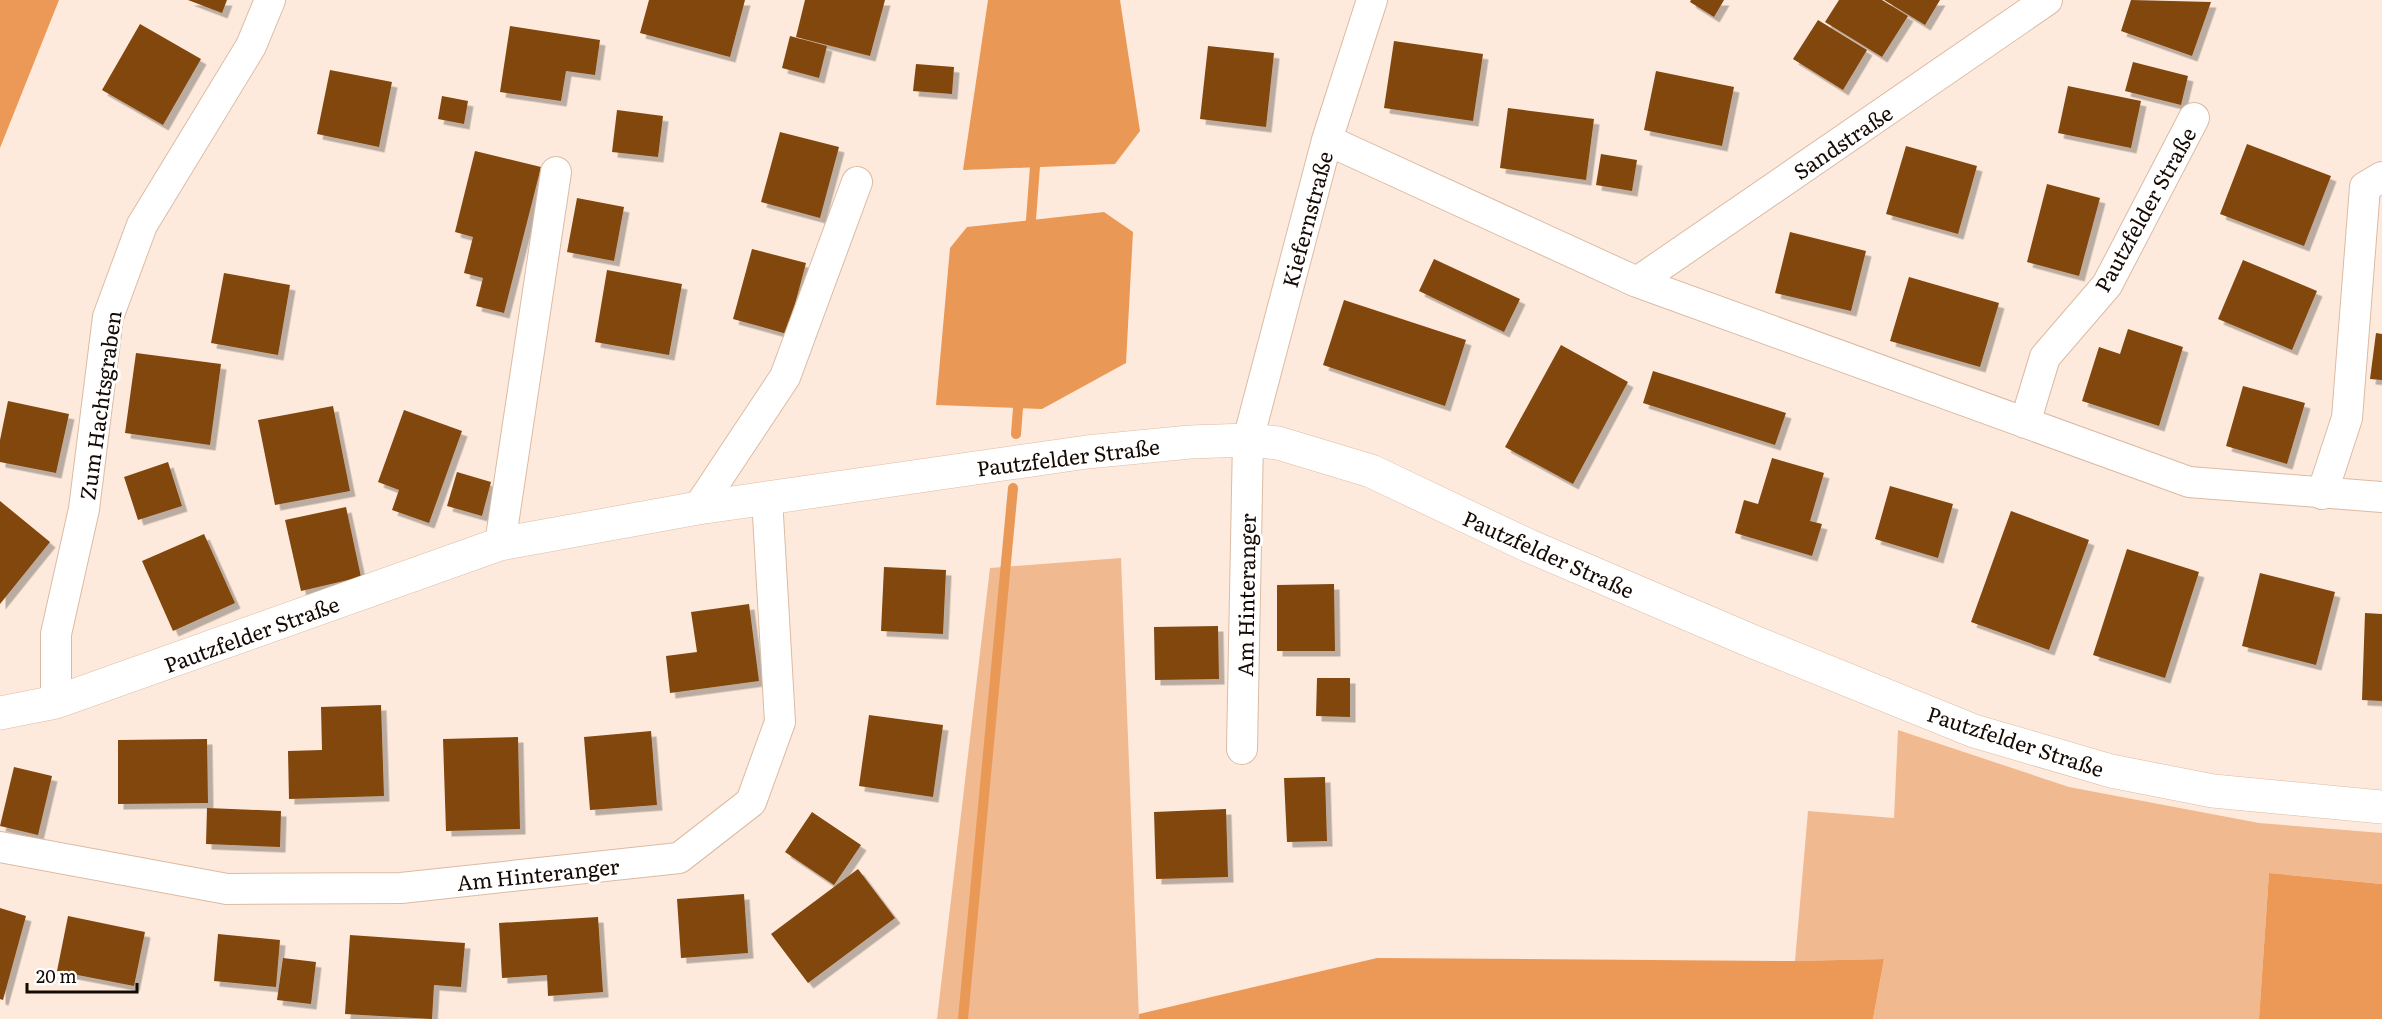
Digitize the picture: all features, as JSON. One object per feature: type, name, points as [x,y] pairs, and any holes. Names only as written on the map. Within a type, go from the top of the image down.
[{"type":"street","name":"Zum Hachtsgraben","points":[[56,702],[56,634],[84,509],[108,316],[142,225],[251,46],[270,0]]},
{"type":"street","name":"Kiefernstraße","points":[[1248,440],[1327,140],[1372,0]]},
{"type":"street","name":"Sandstraße","points":[[1637,282],[2048,0]]},
{"type":"street","name":"Pautzfelder Straße","points":[[2025,423],[2045,357],[2107,285],[2194,118]]},
{"type":"street","points":[[1327,140],[1637,282],[2189,482],[2382,497]]},
{"type":"street","points":[[500,544],[556,172]]},
{"type":"street","points":[[2322,494],[2347,418],[2365,188],[2382,177]]},
{"type":"street","points":[[698,508],[785,377],[857,182]]},
{"type":"street","name":"Pautzfelder Straße","points":[[0,713],[56,702],[500,544],[698,508],[1087,452],[1190,442],[1248,440],[1278,443],[1371,471],[1529,546],[1749,640],[1974,731],[2110,771],[2213,791],[2382,807]]},
{"type":"street","name":"Am Hinteranger","points":[[1242,749],[1248,440]]},
{"type":"street","name":"Am Hinteranger","points":[[0,847],[227,889],[401,888],[679,858],[751,802],[780,722],[767,498]]},
{"type":"shaded area","points":[[0,0],[59,0],[0,148]]},
{"type":"shaded area","points":[[988,0],[1120,0],[1140,131],[1115,164],[963,170]]},
{"type":"shaded area","points":[[1104,212],[1133,232],[1126,363],[1042,409],[936,405],[950,248],[967,227]]},
{"type":"shaded area","points":[[1121,558],[1139,1019],[937,1019],[990,568]]},
{"type":"shaded area","points":[[1898,730],[2069,787],[2259,823],[2382,833],[2382,884],[2269,873],[2259,1019],[1873,1019],[1884,959],[1795,961],[1808,811],[1894,818]]},
{"type":"shaded area","points":[[2269,873],[2382,884],[2382,1019],[2259,1019]]},
{"type":"shaded area","points":[[1377,958],[1795,961],[1884,959],[1873,1019],[1139,1019],[1139,1014]]},
{"type":"building","points":[[188,0],[227,0],[222,13]]},
{"type":"building","points":[[649,0],[745,0],[730,57],[640,33]]},
{"type":"building","points":[[805,0],[885,0],[870,56],[796,37]]},
{"type":"building","points":[[1691,0],[1724,0],[1714,17],[1690,2]]},
{"type":"building","points":[[1839,0],[1882,0],[1908,16],[1882,57],[1825,22]]},
{"type":"building","points":[[1884,0],[1940,0],[1925,25]]},
{"type":"building","points":[[2131,0],[2211,2],[2192,56],[2121,31]]},
{"type":"building","points":[[1818,20],[1867,50],[1843,90],[1793,59]]},
{"type":"building","points":[[140,24],[201,59],[163,125],[102,90]]},
{"type":"building","points":[[510,26],[600,40],[595,75],[566,71],[561,101],[500,92]]},
{"type":"building","points":[[790,36],[827,46],[819,78],[782,68]]},
{"type":"building","points":[[1394,41],[1483,54],[1473,121],[1384,108]]},
{"type":"building","points":[[1208,46],[1274,53],[1266,127],[1200,119]]},
{"type":"building","points":[[2133,62],[2188,76],[2181,105],[2125,91]]},
{"type":"building","points":[[916,64],[954,67],[952,94],[913,91]]},
{"type":"building","points":[[330,70],[392,82],[379,147],[317,134]]},
{"type":"building","points":[[1656,71],[1734,87],[1722,146],[1644,130]]},
{"type":"building","points":[[2068,86],[2141,101],[2131,148],[2058,133]]},
{"type":"building","points":[[442,96],[468,101],[464,124],[438,119]]},
{"type":"building","points":[[1508,108],[1594,119],[1586,180],[1500,168]]},
{"type":"building","points":[[617,110],[663,116],[658,157],[612,152]]},
{"type":"building","points":[[780,132],[839,147],[820,218],[761,202]]},
{"type":"building","points":[[2247,144],[2331,176],[2304,246],[2220,214]]},
{"type":"building","points":[[1906,146],[1977,166],[1958,234],[1886,214]]},
{"type":"building","points":[[475,151],[541,167],[504,313],[476,306],[483,278],[464,273],[473,237],[455,232]]},
{"type":"building","points":[[1601,154],[1637,160],[1632,191],[1596,185]]},
{"type":"building","points":[[2047,184],[2100,198],[2079,276],[2027,262]]},
{"type":"building","points":[[577,198],[624,207],[614,261],[567,252]]},
{"type":"building","points":[[1790,232],[1866,251],[1851,311],[1775,293]]},
{"type":"building","points":[[752,249],[806,263],[787,334],[733,319]]},
{"type":"building","points":[[1434,259],[1520,299],[1504,332],[1419,291]]},
{"type":"building","points":[[2243,260],[2317,291],[2292,350],[2218,319]]},
{"type":"building","points":[[607,270],[682,284],[669,355],[595,342]]},
{"type":"building","points":[[224,273],[290,285],[278,355],[211,343]]},
{"type":"building","points":[[1909,277],[1999,303],[1980,367],[1890,341]]},
{"type":"building","points":[[1344,300],[1466,340],[1445,406],[1323,365]]},
{"type":"building","points":[[2128,329],[2183,347],[2159,426],[2082,401],[2099,347],[2120,354]]},
{"type":"building","points":[[2376,333],[2382,334],[2382,380],[2370,379]]},
{"type":"building","points":[[1561,345],[1628,382],[1573,484],[1505,447]]},
{"type":"building","points":[[136,353],[221,364],[210,445],[125,433]]},
{"type":"building","points":[[1653,371],[1786,413],[1775,445],[1643,403]]},
{"type":"building","points":[[2243,386],[2305,403],[2287,464],[2226,446]]},
{"type":"building","points":[[8,401],[69,414],[56,473],[0,462],[0,440]]},
{"type":"building","points":[[333,406],[350,491],[275,505],[258,420]]},
{"type":"building","points":[[404,410],[462,431],[429,523],[392,510],[399,490],[378,482]]},
{"type":"building","points":[[1772,458],[1824,473],[1810,521],[1822,524],[1812,556],[1735,533],[1744,500],[1758,504]]},
{"type":"building","points":[[168,462],[182,506],[138,520],[124,477]]},
{"type":"building","points":[[457,472],[491,482],[482,516],[447,506]]},
{"type":"building","points":[[1890,486],[1953,504],[1938,558],[1875,539]]},
{"type":"building","points":[[0,501],[50,542],[0,604]]},
{"type":"building","points":[[346,507],[361,577],[301,591],[285,520]]},
{"type":"building","points":[[2011,511],[2089,540],[2049,650],[1971,622]]},
{"type":"building","points":[[204,534],[235,603],[173,631],[142,561]]},
{"type":"building","points":[[2127,549],[2199,572],[2165,678],[2093,655]]},
{"type":"building","points":[[884,567],[946,570],[943,634],[881,631]]},
{"type":"building","points":[[2260,573],[2335,592],[2316,665],[2242,646]]},
{"type":"building","points":[[1334,584],[1335,651],[1277,651],[1277,585]]},
{"type":"building","points":[[749,604],[759,681],[670,693],[666,656],[697,652],[691,612]]},
{"type":"building","points":[[2365,613],[2382,614],[2382,701],[2362,700]]},
{"type":"building","points":[[1218,626],[1219,679],[1155,680],[1154,627]]},
{"type":"building","points":[[1317,678],[1350,678],[1350,717],[1316,716]]},
{"type":"building","points":[[381,705],[384,796],[289,799],[288,751],[322,750],[321,707]]},
{"type":"building","points":[[869,715],[943,725],[933,797],[859,786]]},
{"type":"building","points":[[651,731],[657,805],[590,810],[584,737]]},
{"type":"building","points":[[518,737],[520,829],[446,831],[443,739]]},
{"type":"building","points":[[207,739],[208,803],[118,804],[118,740]]},
{"type":"building","points":[[14,767],[52,776],[38,835],[0,826]]},
{"type":"building","points":[[1325,777],[1327,841],[1287,842],[1284,778]]},
{"type":"building","points":[[207,808],[281,811],[280,847],[206,844]]},
{"type":"building","points":[[1226,809],[1228,877],[1156,879],[1154,812]]},
{"type":"building","points":[[812,812],[861,845],[834,885],[785,852]]},
{"type":"building","points":[[858,869],[895,918],[808,983],[771,934]]},
{"type":"building","points":[[744,894],[748,953],[681,958],[677,899]]},
{"type":"building","points":[[0,908],[26,916],[3,1000],[0,999]]},
{"type":"building","points":[[68,916],[145,932],[134,986],[57,971]]},
{"type":"building","points":[[598,917],[603,992],[548,996],[547,975],[502,978],[499,923]]},
{"type":"building","points":[[218,934],[280,940],[276,987],[214,981]]},
{"type":"building","points":[[350,935],[465,943],[461,987],[434,985],[432,1019],[345,1014]]},
{"type":"building","points":[[283,958],[316,962],[311,1004],[277,1000]]},
{"type":"waterway","points":[[1030,233],[1036,153]]},
{"type":"waterway","points":[[1016,434],[1019,395]]},
{"type":"waterway","points":[[963,1019],[1013,488]]}]
